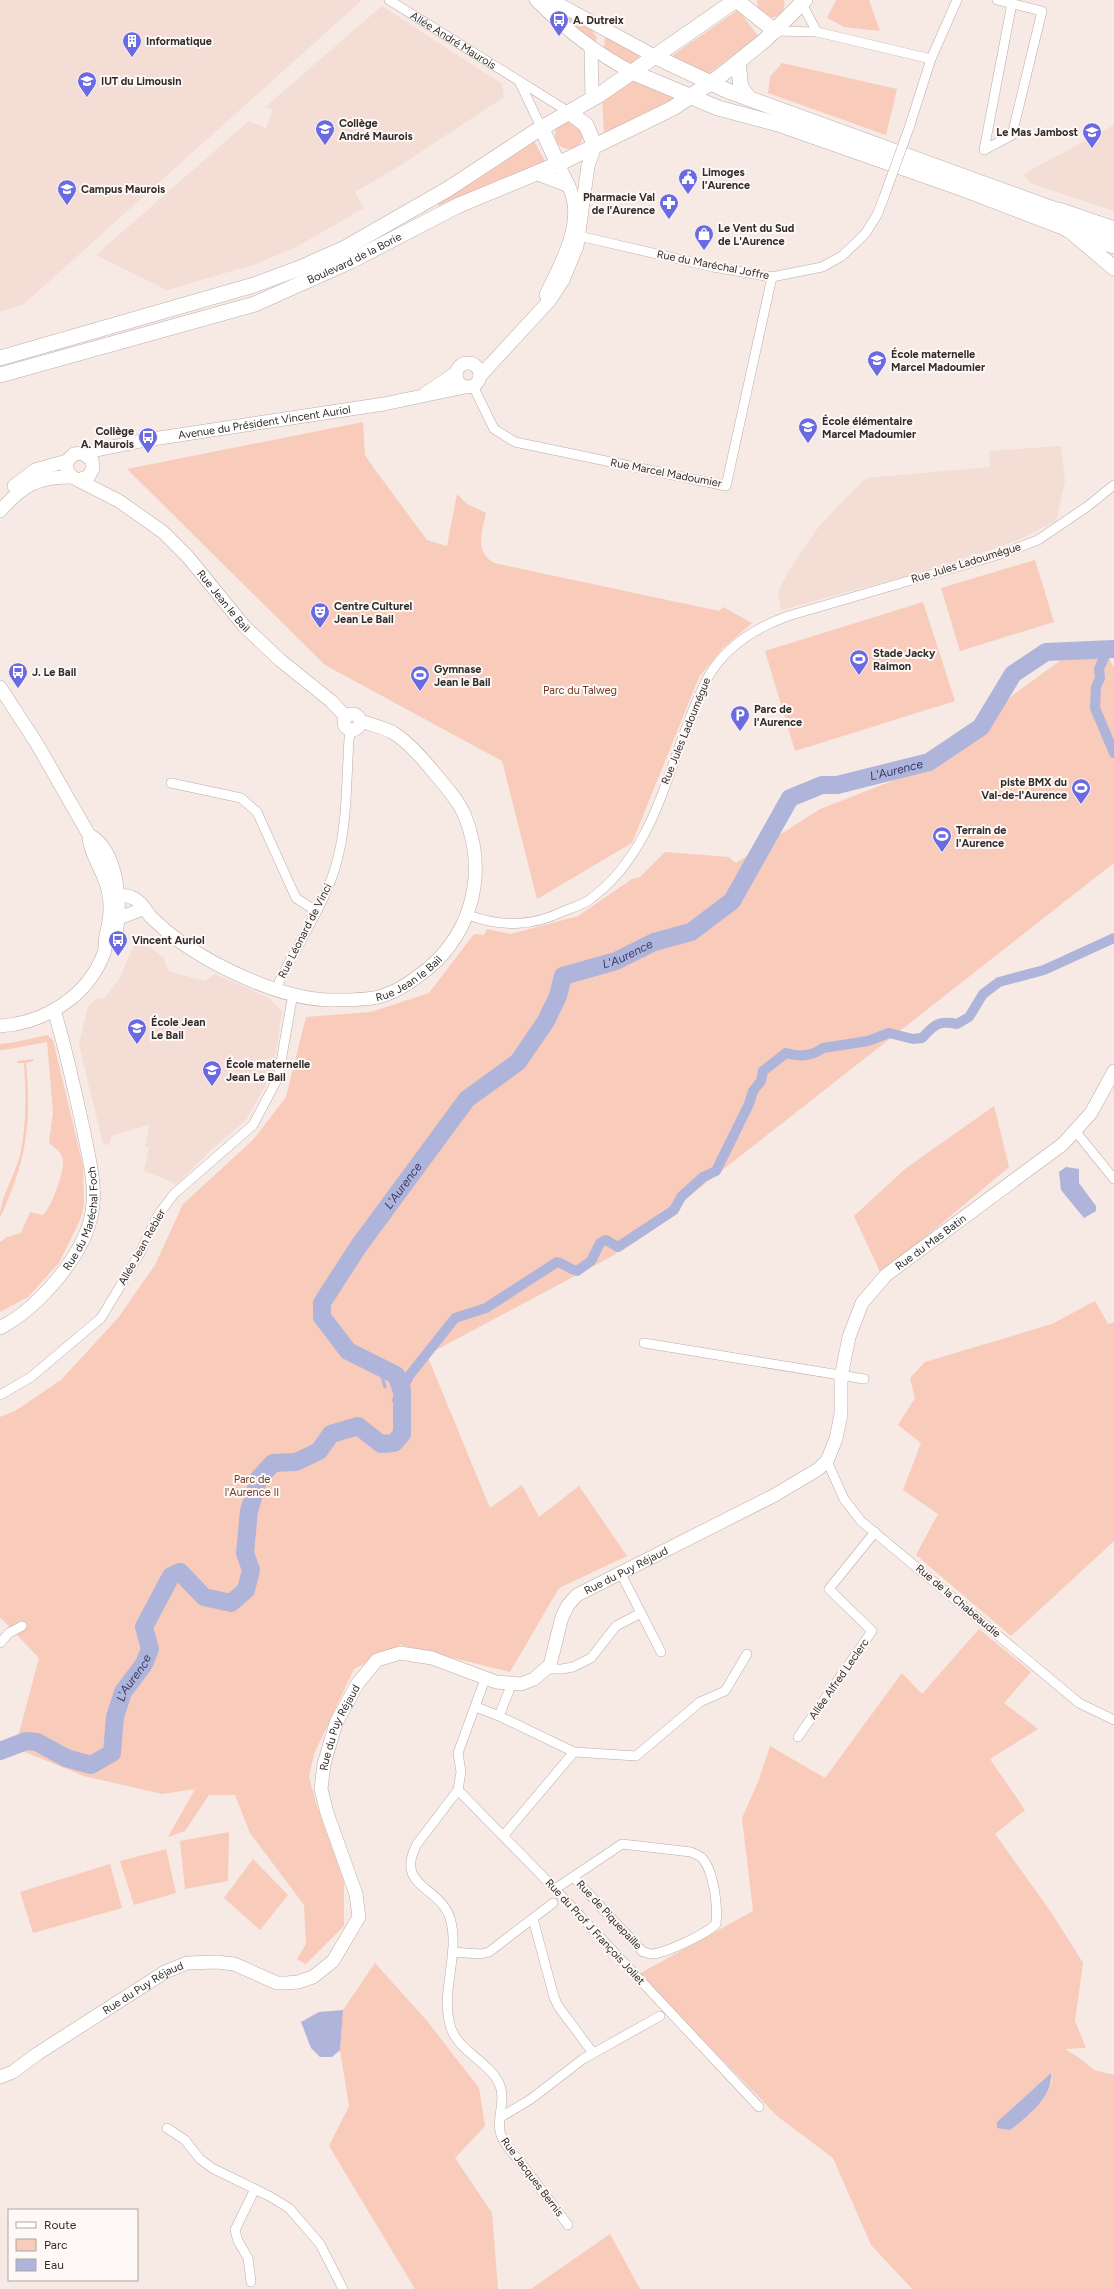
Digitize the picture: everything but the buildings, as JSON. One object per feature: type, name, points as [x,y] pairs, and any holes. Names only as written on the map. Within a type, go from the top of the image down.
[{"type":"highway","points":[[1059,211],[1114,230]]},
{"type":"highway","points":[[1068,228],[1114,245]]},
{"type":"main road","name":"Boulevard de la Borie","points":[[0,358],[254,285],[300,268],[345,248],[448,189],[592,99],[656,57],[736,0]]},
{"type":"main road","points":[[736,0],[775,31]]},
{"type":"main road","name":"Boulevard de la Borie","points":[[0,375],[255,304],[351,261],[457,206],[558,164],[673,108],[691,97],[738,62],[775,31],[802,1]]},
{"type":"main road","points":[[656,57],[710,83],[749,98],[1059,211]]},
{"type":"main road","points":[[738,62],[741,88],[749,98]]},
{"type":"main road","points":[[632,72],[718,108],[778,124],[1068,228],[1114,268]]},
{"type":"main road","name":"Allée André Maurois","points":[[569,112],[586,125],[595,146]]},
{"type":"main road","points":[[542,129],[558,164]]},
{"type":"street","name":"Allée André Maurois","points":[[389,0],[569,112]]},
{"type":"street","points":[[536,0],[591,47],[614,63],[632,72]]},
{"type":"street","points":[[551,0],[656,57]]},
{"type":"street","name":"Rue du Maréchal Joffre","points":[[576,231],[713,267],[772,277],[822,267],[842,256],[866,234],[877,215],[909,128],[931,59],[957,0]]},
{"type":"street","points":[[997,0],[1012,3],[1042,11],[1012,135],[984,150],[1012,3]]},
{"type":"street","points":[[802,1],[817,32]]},
{"type":"street","points":[[775,31],[817,32],[931,59]]},
{"type":"street","points":[[591,47],[592,99]]},
{"type":"street","points":[[519,81],[542,129]]},
{"type":"street","points":[[473,383],[511,343],[540,308],[567,246],[576,231],[588,166],[595,146]]},
{"type":"street","points":[[558,164],[569,186],[574,204],[576,231]]},
{"type":"street","points":[[535,173],[569,186]]},
{"type":"street","name":"Rue Marcel Madoumier","points":[[473,383],[494,429],[515,442],[726,486],[772,277]]},
{"type":"street","points":[[473,383],[457,380],[456,372],[464,364],[473,364],[511,343]]},
{"type":"street","points":[[473,364],[478,369],[473,383]]},
{"type":"street","name":"Avenue du Président Vincent Auriol","points":[[426,393],[456,372]]},
{"type":"street","name":"Avenue du Président Vincent Auriol","points":[[82,453],[103,450],[146,440],[291,416],[384,404],[426,393],[445,392],[473,383]]},
{"type":"street","points":[[0,511],[18,492],[38,480],[49,477],[85,479],[103,450]]},
{"type":"street","points":[[0,501],[20,481],[35,470],[67,461],[74,454],[82,453],[89,457],[98,489]]},
{"type":"street","points":[[67,461],[67,470],[75,479]]},
{"type":"street","name":"Rue Jean le Bail","points":[[75,479],[98,489],[119,501],[163,532],[188,557],[244,626],[280,660],[331,701],[346,717],[355,714],[356,726],[392,732],[424,760],[451,794],[465,816],[476,859],[473,894],[468,915],[452,945],[435,964],[410,983],[379,997],[333,1000],[293,994],[276,989],[222,968],[201,956],[145,913],[143,904],[133,897],[114,899]]},
{"type":"street","name":"Rue Jules Ladoumégue","points":[[468,915],[502,925],[544,920],[588,900],[614,878],[646,833],[707,679],[720,660],[741,639],[765,625],[788,616],[1001,554],[1038,540],[1088,506],[1114,485]]},
{"type":"street","points":[[0,687],[37,744],[89,835],[97,840],[112,866],[114,899],[119,918],[110,947],[105,951],[95,973],[68,1002],[54,1010],[25,1022],[0,1026]]},
{"type":"street","name":"Rue Léonard de Vinci","points":[[276,989],[331,880],[342,840],[347,792],[349,739],[356,726]]},
{"type":"street","points":[[171,783],[241,798],[257,812],[296,898],[316,911]]},
{"type":"street","points":[[105,951],[104,944],[114,899]]},
{"type":"street","points":[[119,918],[145,913]]},
{"type":"street","name":"Allée Jean Rebier","points":[[0,1395],[32,1378],[101,1318],[140,1253],[158,1215],[174,1194],[253,1125],[278,1078],[293,994]]},
{"type":"street","name":"Rue du Maréchal Foch","points":[[0,1328],[34,1304],[72,1259],[87,1232],[92,1213],[94,1194],[88,1153],[69,1063],[54,1010]]},
{"type":"street","name":"Rue du Mas Batin","points":[[827,1461],[836,1439],[841,1414],[842,1377],[849,1337],[862,1303],[886,1275],[1063,1144],[1076,1132],[1091,1113],[1114,1071]]},
{"type":"street","points":[[1076,1132],[1111,1168],[1114,1179]]},
{"type":"street","points":[[644,1343],[785,1365],[842,1377],[864,1379]]},
{"type":"street","name":"Rue de la Chabeaudie","points":[[827,1461],[844,1499],[861,1521],[1079,1703],[1102,1716],[1114,1720]]},
{"type":"street","name":"Rue du Puy Réjaud","points":[[0,2077],[13,2072],[37,2054],[165,1972],[186,1962],[234,1964],[278,1982],[286,1983],[298,1982],[313,1977],[333,1961],[358,1917],[356,1894],[327,1813],[322,1789],[324,1764],[336,1723],[358,1683],[377,1660],[400,1653],[432,1658],[485,1679],[510,1685],[521,1684],[534,1679],[550,1665],[562,1617],[568,1605],[577,1595],[773,1496],[817,1470],[827,1461]]},
{"type":"street","name":"Allée Alfred Leclerc","points":[[798,1737],[872,1631],[829,1589],[875,1532]]},
{"type":"street","points":[[620,1572],[661,1652]]},
{"type":"street","points":[[546,1669],[573,1667],[591,1658],[616,1626],[641,1613]]},
{"type":"street","points":[[0,1643],[9,1633],[22,1626]]},
{"type":"street","points":[[476,1707],[499,1716],[574,1752],[636,1756],[700,1702],[725,1691],[747,1654]]},
{"type":"street","name":"Rue Jacques Bernis","points":[[485,1679],[458,1753],[461,1772],[458,1790],[417,1844],[410,1863],[411,1872],[415,1880],[448,1912],[452,1933],[452,1952],[447,2010],[449,2024],[467,2052],[497,2080],[502,2095],[500,2135],[568,2225]]},
{"type":"street","points":[[499,1716],[510,1691],[510,1685]]},
{"type":"street","points":[[504,1835],[574,1752]]},
{"type":"street","name":"Rue du Prof J François Joliet","points":[[458,1790],[504,1835],[759,2107]]},
{"type":"street","name":"Rue de Piquepaille","points":[[555,1889],[574,1878],[622,1844],[691,1852],[701,1857],[709,1869],[717,1907],[716,1924],[701,1936],[660,1952],[652,1954],[643,1952],[574,1878]]},
{"type":"street","points":[[452,1952],[481,1954],[489,1952],[553,1903]]},
{"type":"street","points":[[533,1919],[554,1997],[593,2053]]},
{"type":"street","points":[[501,2117],[531,2099],[593,2053],[602,2050],[660,2016]]},
{"type":"street","points":[[167,2128],[186,2140],[200,2159],[212,2168],[256,2189],[288,2208],[304,2224],[320,2244],[343,2289]]},
{"type":"street","points":[[251,2282],[248,2258],[238,2241],[235,2230],[256,2189]]},
{"type":"shaded area","name":"Campus Maurois","points":[[0,0],[362,0],[24,304],[0,312]]},
{"type":"shaded area","name":"Collège André Maurois","points":[[382,6],[502,84],[504,97],[401,165],[355,192],[364,208],[296,247],[256,264],[167,290],[96,255],[249,121],[266,128],[273,110],[265,107]]},
{"type":"shaded area","name":"Le Mas Jambost","points":[[1114,125],[1114,211],[1030,183],[1024,174]]},
{"type":"shaded area","points":[[1061,446],[1065,482],[1056,521],[1018,540],[990,550],[892,580],[781,610],[778,592],[788,572],[820,525],[866,478],[990,467],[989,451]]},
{"type":"shaded area","points":[[135,943],[145,943],[164,958],[168,971],[205,981],[215,974],[269,998],[282,1011],[273,1072],[246,1120],[213,1148],[177,1184],[144,1171],[149,1148],[145,1146],[148,1125],[112,1136],[109,1145],[103,1144],[79,1044],[88,1007],[95,999],[105,998],[119,979]]},
{"type":"green space","points":[[757,0],[784,0],[784,7],[779,15],[770,18],[758,11]]},
{"type":"green space","points":[[836,0],[869,0],[880,31],[844,27],[827,18]]},
{"type":"green space","points":[[553,6],[592,30],[597,38],[595,45],[551,9]]},
{"type":"green space","points":[[738,10],[758,36],[707,75],[672,59],[673,55]]},
{"type":"green space","points":[[605,36],[639,54],[639,58],[629,65],[604,50]]},
{"type":"green space","points":[[782,63],[897,89],[886,135],[768,93],[770,77]]},
{"type":"green space","points":[[636,79],[672,95],[673,99],[604,133],[602,98]]},
{"type":"green space","points":[[569,121],[579,125],[583,135],[579,145],[569,149],[559,145],[555,135],[559,125]]},
{"type":"green space","points":[[534,141],[545,161],[439,206],[437,203]]},
{"type":"green space","name":"Parc du Talweg","points":[[363,422],[365,455],[427,540],[447,546],[457,494],[467,504],[486,513],[481,541],[484,553],[494,563],[719,611],[723,607],[752,623],[722,649],[699,677],[632,843],[537,899],[502,761],[325,665],[127,469]]},
{"type":"green space","points":[[1035,560],[1054,622],[960,651],[941,588]]},
{"type":"green space","name":"Stade Jacky Raimon","points":[[923,602],[955,701],[795,751],[765,651]]},
{"type":"green space","name":"Parc de l'Aurence II","points":[[1108,656],[1114,668],[1114,863],[614,1255],[427,1355],[490,1508],[522,1485],[539,1517],[579,1486],[627,1556],[559,1588],[510,1672],[401,1645],[354,1669],[314,1754],[309,1777],[316,1803],[344,1882],[344,1926],[306,1964],[297,1959],[306,1944],[304,1905],[250,1833],[235,1795],[209,1795],[185,1831],[168,1837],[195,1789],[162,1794],[84,1776],[15,1748],[39,1658],[0,1617],[0,1417],[15,1411],[61,1380],[118,1318],[155,1265],[183,1204],[253,1140],[286,1097],[306,1017],[371,1012],[429,993],[474,934],[484,935],[487,929],[511,934],[578,916],[632,879],[640,877],[665,852],[729,857],[736,863],[820,809],[941,762],[1013,695],[1061,660]]},
{"type":"green space","points":[[47,1035],[53,1040],[83,1166],[84,1206],[80,1220],[59,1263],[28,1297],[0,1312],[0,1242],[7,1237],[21,1233],[30,1212],[42,1215],[49,1207],[62,1172],[63,1160],[60,1152],[49,1143],[53,1112],[47,1042],[4,1050],[0,1050],[0,1044]]},
{"type":"green space","points":[[33,1059],[34,1061],[26,1063],[28,1105],[25,1142],[16,1179],[0,1218],[2,1202],[18,1163],[24,1132],[24,1063],[17,1063],[17,1061]]},
{"type":"green space","points":[[994,1106],[1009,1167],[881,1274],[854,1216],[905,1169]]},
{"type":"green space","points":[[1095,1301],[1108,1324],[1114,1322],[1114,1541],[1011,1636],[916,1555],[938,1514],[903,1490],[921,1443],[898,1425],[915,1398],[910,1378],[925,1362],[1052,1324]]},
{"type":"green space","points":[[979,1629],[1031,1672],[1004,1703],[1038,1729],[990,1759],[1025,1810],[995,1834],[1051,1912],[1083,1963],[1075,2021],[1086,2048],[1065,2049],[1094,2070],[1114,2075],[1114,2289],[912,2289],[871,2245],[833,2158],[777,2116],[639,1974],[753,1911],[742,1818],[758,1782],[770,1746],[825,1778],[902,1673],[922,1694]],"holes":[[[1051,2073],[1052,2082],[1030,2114],[997,2122]]]},
{"type":"green space","points":[[229,1832],[228,1881],[185,1889],[180,1841]]},
{"type":"green space","points":[[166,1849],[176,1893],[134,1905],[120,1861]]},
{"type":"green space","points":[[253,1859],[288,1895],[260,1930],[224,1898]]},
{"type":"green space","points":[[110,1864],[122,1908],[33,1933],[20,1892]]},
{"type":"green space","points":[[375,1963],[427,2021],[479,2088],[485,2126],[455,2158],[492,2213],[498,2289],[415,2289],[329,2146],[349,2106],[340,2050],[343,2010]]},
{"type":"green space","points":[[610,2234],[640,2289],[531,2289]]},
{"type":"water","points":[[1066,1167],[1079,1169],[1079,1183],[1096,1206],[1096,1211],[1084,1218],[1061,1190],[1059,1172]]},
{"type":"water","points":[[343,2010],[340,2050],[332,2057],[320,2057],[311,2048],[301,2022],[319,2012]]},
{"type":"water","points":[[1051,2073],[1051,2082],[1048,2090],[1038,2106],[1010,2130],[997,2128],[997,2122]]},
{"type":"waterway","name":"L'Aurence","points":[[0,1751],[26,1741],[37,1742],[66,1758],[91,1765],[112,1753],[115,1717],[123,1692],[144,1664],[150,1649],[144,1627],[171,1576],[180,1572],[204,1597],[231,1603],[246,1590],[251,1570],[245,1553],[249,1511],[259,1478],[273,1463],[296,1462],[319,1451],[331,1434],[358,1426],[381,1444],[394,1443],[402,1434],[402,1391],[396,1375],[348,1351],[322,1317],[322,1303],[358,1247],[467,1099],[518,1062],[546,1021],[558,996],[563,976],[616,961],[654,942],[691,932],[732,901],[790,798],[822,785],[837,785],[929,762],[981,727],[1013,674],[1046,652],[1114,649]]},
{"type":"waterway","name":"L'Aurence","points":[[1107,651],[1099,669],[1100,678],[1096,687],[1095,708],[1114,753]]},
{"type":"waterway","name":"L'Aurence","points":[[402,1391],[409,1376],[455,1318],[486,1308],[557,1262],[577,1271],[591,1261],[600,1243],[606,1240],[618,1247],[674,1210],[681,1197],[703,1177],[716,1171],[749,1104],[753,1091],[761,1081],[763,1071],[786,1053],[800,1056],[809,1055],[823,1048],[868,1041],[889,1033],[913,1039],[922,1038],[933,1027],[941,1023],[957,1024],[969,1017],[983,994],[999,982],[1044,970],[1114,938]]},
{"type":"waterway","points":[[379,1366],[385,1387]]},
{"type":"waterway","points":[[393,1400],[401,1408]]},
{"type":"place","name":"A. Dutreix","points":[[559,37]]},
{"type":"place","name":"Informatique","points":[[132,58]]},
{"type":"place","name":"IUT du Limousin","points":[[87,98]]},
{"type":"place","name":"Collège André Maurois","points":[[325,146]]},
{"type":"place","name":"Le Mas Jambost","points":[[1092,149]]},
{"type":"place","name":"Limoges l'Aurence","points":[[688,195]]},
{"type":"place","name":"Campus Maurois","points":[[67,206]]},
{"type":"place","name":"Pharmacie Val de l'Aurence","points":[[669,220]]},
{"type":"place","name":"Le Vent du Sud de L'Aurence","points":[[704,251]]},
{"type":"place","name":"École maternelle Marcel Madoumier","points":[[877,377]]},
{"type":"place","name":"École élémentaire Marcel Madoumier","points":[[808,444]]},
{"type":"place","name":"Collège A. Maurois","points":[[148,454]]},
{"type":"place","name":"Centre Culturel Jean Le Bail","points":[[320,629]]},
{"type":"place","name":"Stade Jacky Raimon","points":[[859,676]]},
{"type":"place","name":"J. Le Bail","points":[[18,689]]},
{"type":"place","name":"Gymnase Jean le Bail","points":[[420,692]]},
{"type":"place","name":"Parc de l'Aurence","points":[[740,732]]},
{"type":"place","name":"piste BMX du Val-de-l'Aurence","points":[[1081,805]]},
{"type":"place","name":"Terrain de l'Aurence","points":[[942,853]]},
{"type":"place","name":"Vincent Auriol","points":[[118,957]]},
{"type":"place","name":"École Jean Le Bail","points":[[137,1045]]},
{"type":"place","name":"École maternelle Jean Le Bail","points":[[212,1087]]}]
